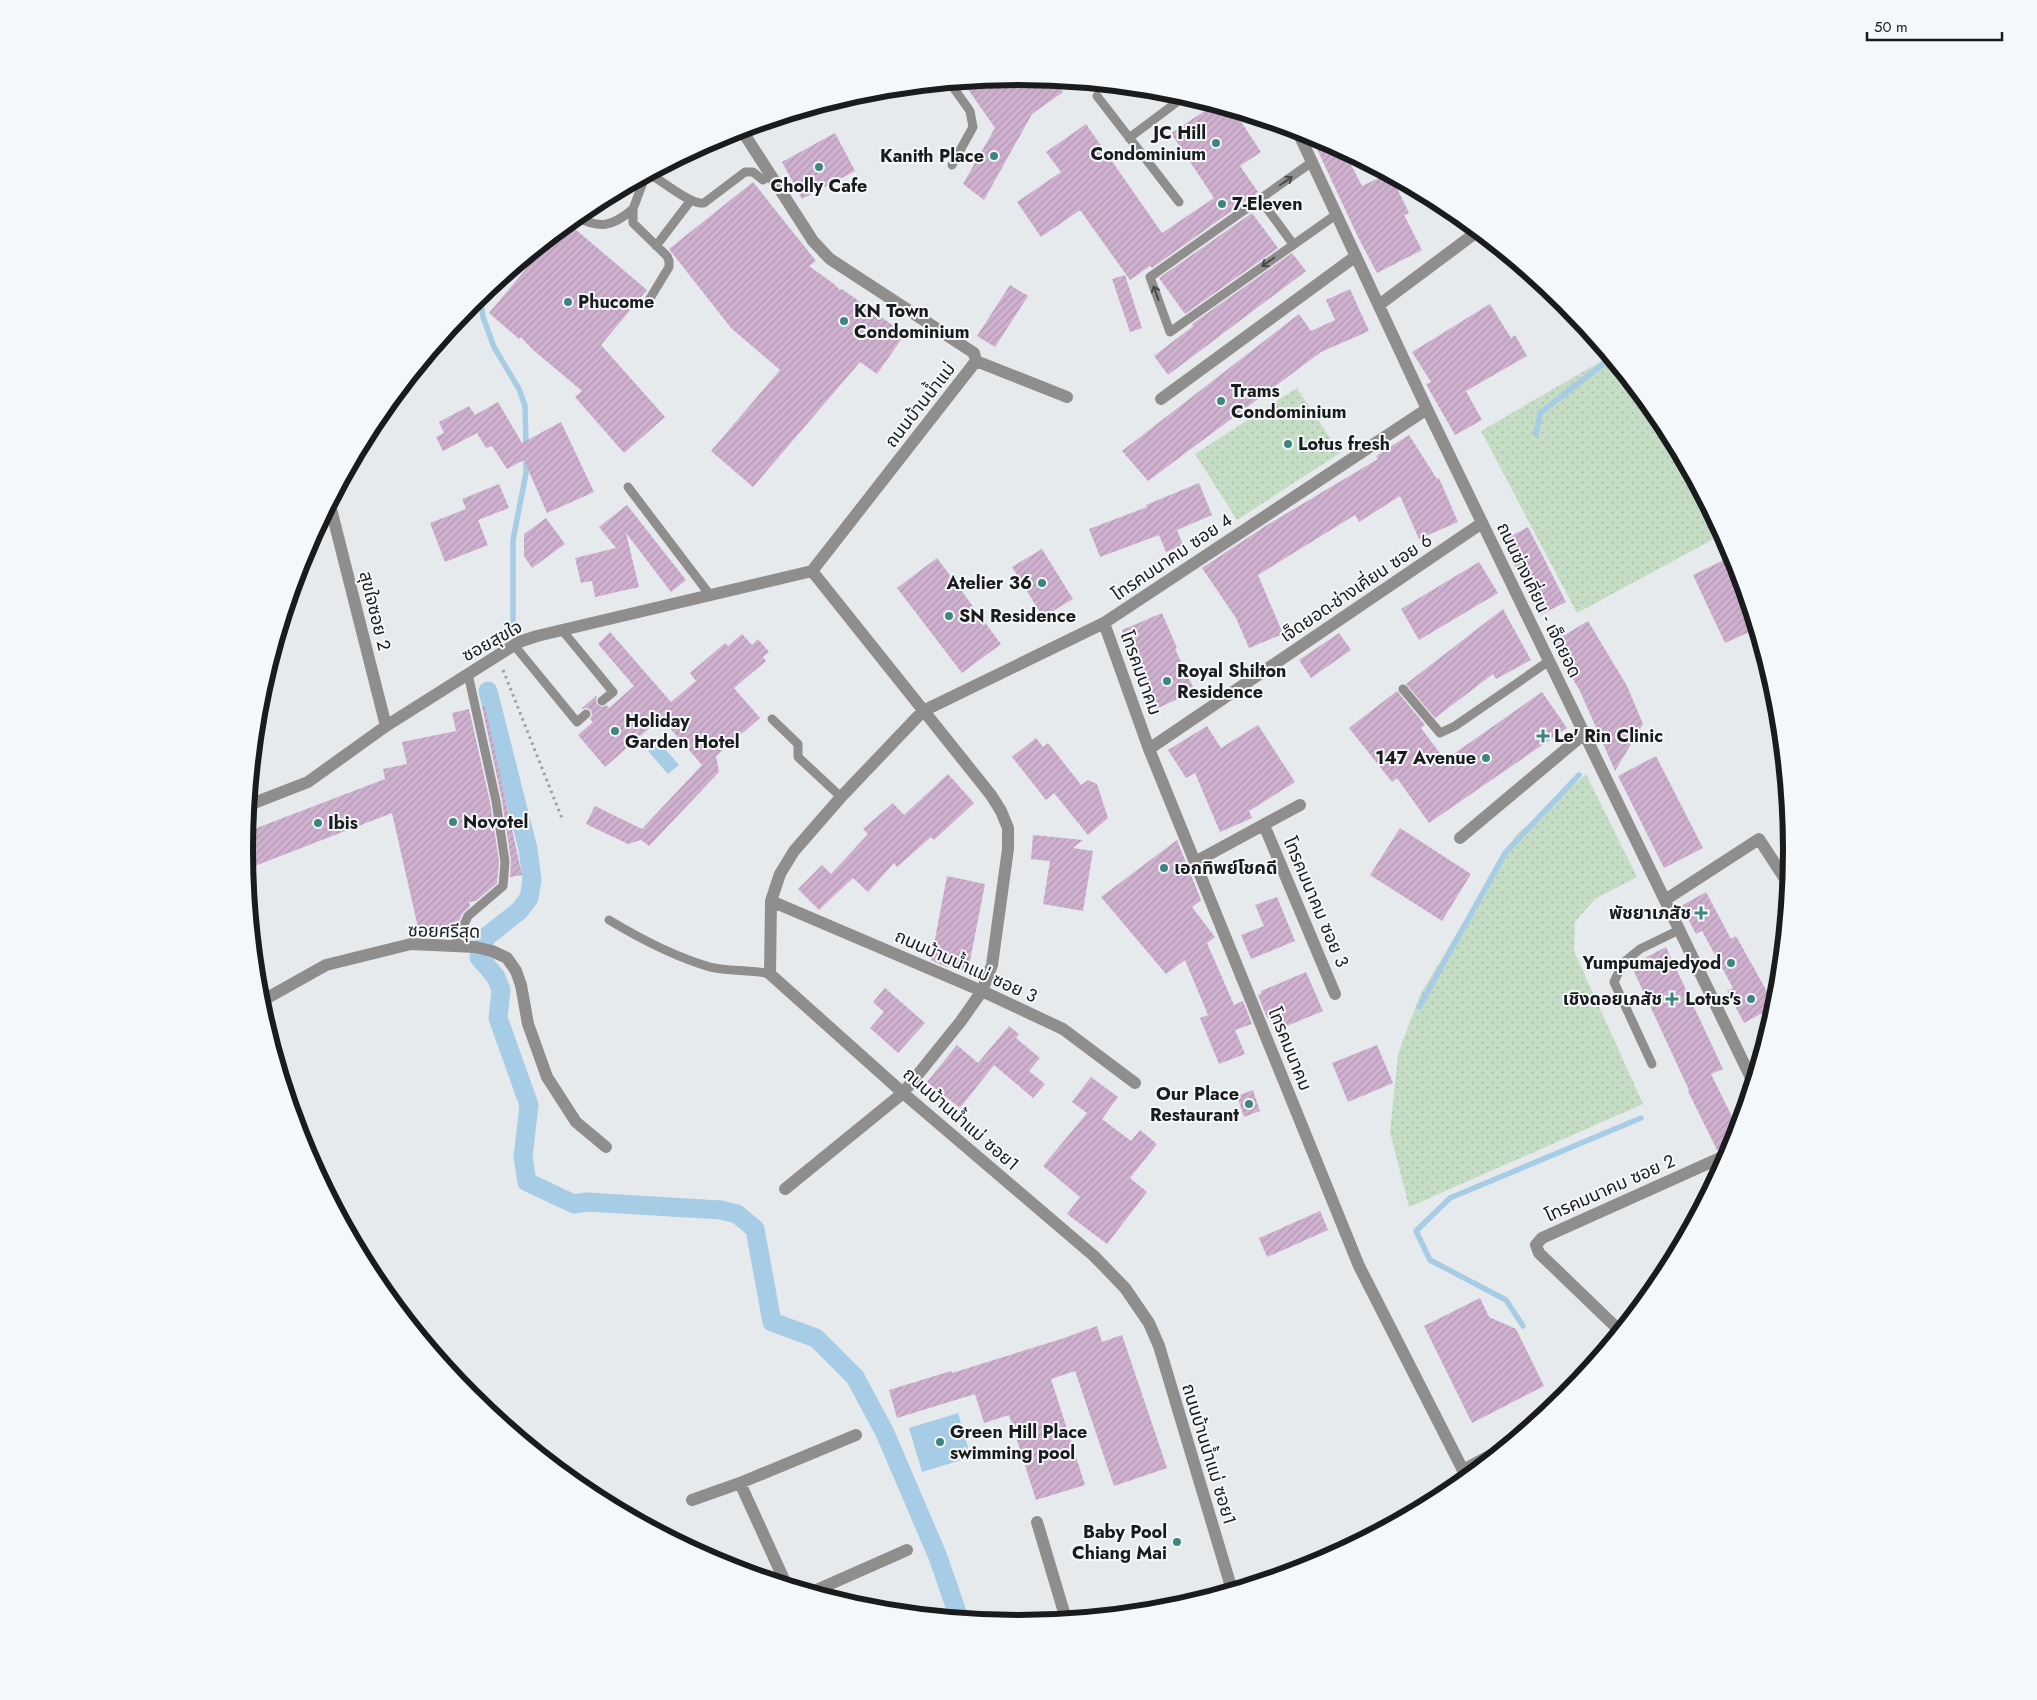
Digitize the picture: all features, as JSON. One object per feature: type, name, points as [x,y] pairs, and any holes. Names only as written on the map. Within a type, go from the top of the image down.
[{"type":"street","name":"ถนนบ้านน้ำแม่","points":[[745,136],[813,241],[830,259],[974,353],[976,361],[812,571]]},
{"type":"street","name":"ถนนช่างเคี่ยน - เจ็ดยอด","points":[[1302,140],[1427,409],[1749,1074]]},
{"type":"street","points":[[1379,305],[1473,235]]},
{"type":"street","points":[[1161,399],[1356,256]]},
{"type":"street","points":[[976,361],[1067,396]]},
{"type":"street","name":"โทรคมนาคม ซอย 4","points":[[923,711],[1104,623],[1427,409]]},
{"type":"street","name":"สุขใจซอย 2","points":[[332,512],[386,726]]},
{"type":"street","name":"เจ็ดยอด-ช่างเคี่ยน ซอย 6","points":[[1150,749],[1482,523]]},
{"type":"street","points":[[785,1189],[903,1093],[961,1021],[982,991],[992,966],[1008,849],[1008,828],[1001,811],[991,795],[812,571]]},
{"type":"street","name":"ซอยสุขใจ","points":[[255,802],[308,782],[386,726],[514,645],[537,636],[812,571]]},
{"type":"street","name":"โทรคมนาคม","points":[[1104,623],[1150,749],[1360,1266],[1464,1472]]},
{"type":"street","points":[[770,974],[771,901],[780,874],[794,851],[841,797],[923,711]]},
{"type":"street","points":[[1460,838],[1584,734]]},
{"type":"street","name":"โทรคมนาคม ซอย 3","points":[[1195,862],[1300,805]]},
{"type":"street","name":"โทรคมนาคม ซอย 3","points":[[1264,825],[1335,994]]},
{"type":"street","points":[[1664,900],[1758,839],[1783,876]]},
{"type":"street","name":"ถนนบ้านน้ำแม่ ซอย 3","points":[[771,901],[982,991],[1063,1029],[1135,1083]]},
{"type":"street","name":"ซอยศรีสุด","points":[[268,998],[326,965],[411,944],[476,947],[492,951],[507,958],[516,970],[521,985],[528,1024],[546,1077],[576,1122],[606,1147]]},
{"type":"street","name":"ถนนบ้านน้ำแม่ ซอย1","points":[[770,974],[903,1093],[1094,1256],[1125,1288],[1149,1323],[1159,1346],[1230,1585]]},
{"type":"street","name":"โทรคมนาคม ซอย 2","points":[[1616,1327],[1539,1254],[1536,1245],[1542,1238],[1718,1159]]},
{"type":"street","points":[[692,1500],[740,1483],[856,1435]]},
{"type":"street","points":[[740,1483],[783,1577]]},
{"type":"street","points":[[1037,1522],[1064,1613]]},
{"type":"street","points":[[820,1589],[907,1550]]},
{"type":"lane","points":[[952,165],[973,127],[970,111],[954,88]]},
{"type":"lane","points":[[1098,96],[1179,202]]},
{"type":"lane","points":[[1129,138],[1177,102]]},
{"type":"lane","points":[[1312,162],[1150,277],[1170,332],[1337,214]]},
{"type":"lane","points":[[655,177],[699,204],[704,203],[745,172],[753,172],[763,180],[770,175]]},
{"type":"lane","points":[[643,184],[633,210],[632,223],[667,256],[669,264],[649,300]]},
{"type":"lane","points":[[1260,199],[1293,244]]},
{"type":"lane","points":[[656,246],[691,200]]},
{"type":"lane","points":[[584,221],[592,224],[606,225],[622,219],[633,210]]},
{"type":"lane","points":[[628,487],[710,595]]},
{"type":"lane","points":[[562,630],[613,692],[602,701]]},
{"type":"lane","points":[[514,645],[577,722],[586,714]]},
{"type":"lane","points":[[1403,689],[1440,733],[1455,726],[1549,661]]},
{"type":"lane","points":[[454,946],[468,916],[502,886],[506,862],[496,801],[468,674]]},
{"type":"lane","points":[[772,719],[798,744],[798,757],[841,797]]},
{"type":"lane","points":[[609,920],[645,941],[710,967],[770,974]]},
{"type":"lane","points":[[1652,1064],[1614,982],[1623,963],[1640,949],[1679,930]]},
{"type":"path","points":[[497,655],[564,821]]},
{"type":"green space","points":[[1605,359],[1655,425],[1705,512],[1716,538],[1577,613],[1481,431]]},
{"type":"green space","points":[[1297,388],[1340,453],[1237,520],[1195,454]]},
{"type":"green space","points":[[1586,774],[1637,877],[1595,899],[1575,922],[1574,951],[1643,1104],[1409,1207],[1390,1132],[1398,1054],[1420,995],[1515,836]]},
{"type":"water","points":[[659,742],[679,765],[668,774],[648,751]]},
{"type":"water","name":"Green Hill Place swimming pool","points":[[958,1413],[971,1457],[922,1472],[909,1428]]},
{"type":"building","name":"Kanith Place","points":[[1018,85],[1059,87],[1063,92],[1032,114],[984,200],[963,184],[995,128],[967,87]]},
{"type":"building","points":[[1208,109],[1239,118],[1261,152],[1240,166],[1258,192],[1152,268],[1150,266],[1130,280],[1080,210],[1041,237],[1017,202],[1061,172],[1046,152],[1086,124],[1162,233],[1214,198],[1171,133]]},
{"type":"building","name":"Cholly Cafe","points":[[835,133],[855,171],[802,199],[782,162]]},
{"type":"building","points":[[1315,145],[1349,160],[1362,186],[1381,177],[1395,184],[1409,213],[1404,215],[1422,250],[1377,273]]},
{"type":"building","points":[[753,182],[816,261],[809,266],[840,290],[842,289],[905,334],[877,374],[860,362],[753,487],[711,451],[780,370],[731,328],[669,249]]},
{"type":"building","points":[[1252,213],[1278,248],[1185,314],[1159,278]]},
{"type":"building","name":"Phucome","points":[[574,228],[647,290],[601,345],[665,417],[624,453],[575,397],[582,391],[532,349],[521,337],[519,339],[489,313],[536,257]]},
{"type":"building","points":[[1292,253],[1306,271],[1168,375],[1154,356],[1193,326],[1192,324]]},
{"type":"building","points":[[1125,275],[1142,328],[1130,332],[1112,279]]},
{"type":"building","points":[[1010,285],[1028,296],[995,347],[977,336]]},
{"type":"building","name":"Trams Condominium","points":[[1350,289],[1369,331],[1321,352],[1148,481],[1122,451],[1299,314],[1311,331],[1335,320],[1326,300]]},
{"type":"building","points":[[1490,304],[1511,338],[1515,335],[1527,356],[1466,391],[1482,420],[1455,435],[1426,384],[1431,382],[1412,352]]},
{"type":"building","points":[[498,402],[522,443],[561,422],[594,492],[547,513],[524,460],[507,469],[492,446],[486,448],[477,433],[443,451],[436,437],[444,433],[439,422],[469,406],[475,415]]},
{"type":"building","points":[[1409,435],[1437,479],[1439,478],[1458,522],[1419,539],[1400,496],[1359,522],[1355,515],[1258,575],[1283,634],[1249,648],[1236,618],[1202,568],[1267,525],[1378,459],[1376,456]]},
{"type":"building","points":[[1199,483],[1212,515],[1177,530],[1183,545],[1166,552],[1159,535],[1100,557],[1089,529],[1147,507],[1146,505]]},
{"type":"building","points":[[499,484],[509,508],[478,520],[488,545],[445,562],[430,523],[466,509],[462,499]]},
{"type":"building","points":[[627,505],[686,580],[671,592],[626,533],[639,587],[595,597],[592,581],[581,583],[575,558],[616,548],[599,527]]},
{"type":"building","points":[[546,518],[565,544],[532,568],[524,556],[524,534]]},
{"type":"building","points":[[1528,527],[1566,602],[1540,615],[1502,541]]},
{"type":"building","name":"Atelier 36","points":[[1042,549],[1073,599],[1043,617],[1012,567]]},
{"type":"building","name":"SN Residence","points":[[937,558],[1001,644],[962,673],[897,588]]},
{"type":"building","points":[[1726,559],[1751,631],[1725,643],[1693,575]]},
{"type":"building","points":[[1479,562],[1498,593],[1419,640],[1401,609]]},
{"type":"building","points":[[1503,609],[1531,660],[1496,679],[1493,674],[1435,718],[1406,684]]},
{"type":"building","points":[[1162,613],[1177,648],[1175,649],[1195,691],[1156,709],[1122,630]]},
{"type":"building","points":[[1588,621],[1627,686],[1643,724],[1615,771],[1580,691],[1553,642]]},
{"type":"building","points":[[610,632],[671,702],[696,681],[690,673],[725,643],[728,646],[742,634],[752,645],[758,639],[769,652],[763,657],[766,661],[734,688],[760,718],[716,756],[719,772],[649,846],[641,840],[628,844],[586,824],[595,806],[642,829],[702,765],[661,718],[605,767],[578,735],[593,722],[590,719],[592,715],[591,710],[587,708],[581,709],[597,695],[596,702],[598,705],[603,707],[606,705],[609,708],[634,686],[598,644]]},
{"type":"building","points":[[1339,633],[1351,650],[1311,678],[1299,660]]},
{"type":"building","name":"147 Avenue","points":[[1397,691],[1425,725],[1421,728],[1445,760],[1542,692],[1567,728],[1429,823],[1397,778],[1392,782],[1349,728]]},
{"type":"building","points":[[485,706],[522,875],[510,877],[511,861],[502,800],[482,707]]},
{"type":"building","name":"Novotel","points":[[469,709],[490,802],[499,862],[497,883],[476,901],[469,902],[470,906],[463,913],[457,924],[419,932],[392,813],[254,866],[254,829],[385,779],[383,769],[407,764],[402,742],[456,731],[452,713]]},
{"type":"building","points":[[1258,725],[1295,782],[1249,811],[1252,818],[1220,832],[1195,773],[1186,778],[1168,750],[1207,726],[1221,748]]},
{"type":"building","points":[[1036,738],[1043,747],[1048,743],[1081,785],[1088,780],[1097,784],[1108,818],[1088,835],[1054,793],[1046,800],[1012,757]]},
{"type":"building","points":[[1656,756],[1703,848],[1664,868],[1618,776]]},
{"type":"building","points":[[948,774],[974,803],[934,840],[931,837],[897,867],[894,863],[868,892],[853,878],[819,910],[798,889],[822,865],[831,874],[868,834],[863,829],[893,803],[904,815]]},
{"type":"building","points":[[1400,828],[1471,874],[1442,921],[1370,875]]},
{"type":"building","points":[[1033,835],[1083,840],[1073,848],[1093,851],[1083,911],[1043,904],[1050,861],[1031,859]]},
{"type":"building","points":[[1177,840],[1201,900],[1192,907],[1215,937],[1207,943],[1234,1005],[1243,1001],[1252,1024],[1235,1030],[1245,1054],[1219,1064],[1200,1018],[1208,1015],[1185,960],[1166,974],[1101,897]]},
{"type":"building","points":[[947,876],[985,884],[968,971],[944,966],[931,960]]},
{"type":"building","points":[[1706,892],[1731,939],[1736,936],[1769,996],[1766,1011],[1744,1023],[1727,991],[1733,988],[1702,931],[1696,934],[1681,906]]},
{"type":"building","points":[[1277,897],[1295,941],[1251,959],[1241,935],[1264,926],[1255,905]]},
{"type":"building","points":[[1666,947],[1723,1069],[1711,1074],[1734,1120],[1723,1147],[1717,1150],[1631,965]]},
{"type":"building","points":[[1306,972],[1323,1011],[1277,1030],[1271,1017],[1267,1018],[1258,995],[1261,994],[1261,991]]},
{"type":"building","points":[[885,988],[925,1023],[898,1053],[870,1028],[884,1012],[873,1002]]},
{"type":"building","points":[[1009,1026],[1019,1034],[1016,1038],[1040,1058],[1029,1071],[1045,1084],[1033,1098],[994,1065],[960,1108],[927,1082],[957,1045],[978,1063]]},
{"type":"building","points":[[1377,1045],[1393,1083],[1348,1102],[1332,1063]]},
{"type":"building","points":[[1091,1077],[1118,1097],[1102,1119],[1131,1141],[1140,1130],[1157,1144],[1130,1178],[1147,1192],[1107,1244],[1067,1214],[1080,1197],[1043,1166],[1087,1113],[1072,1102]]},
{"type":"building","name":"Our Place Restaurant","points":[[1253,1090],[1260,1111],[1244,1117],[1237,1096]]},
{"type":"building","points":[[1320,1211],[1328,1230],[1267,1257],[1259,1238]]},
{"type":"building","points":[[1480,1298],[1489,1317],[1516,1329],[1544,1386],[1472,1423],[1424,1326]]},
{"type":"building","points":[[1097,1326],[1102,1342],[1122,1335],[1167,1468],[1114,1486],[1075,1371],[1051,1379],[1085,1485],[1036,1500],[1009,1415],[984,1423],[975,1394],[897,1418],[889,1390],[951,1371],[952,1373]]},
{"type":"waterway","points":[[481,306],[483,317],[494,347],[519,389],[525,406],[526,446]]},
{"type":"waterway","points":[[1536,434],[1540,413],[1607,361]]},
{"type":"waterway","points":[[513,629],[513,540],[526,473],[526,458]]},
{"type":"waterway","points":[[488,691],[528,849],[532,880],[529,898],[519,911],[486,937],[479,957],[496,977],[501,990],[498,1018],[529,1105],[523,1157],[527,1182],[574,1204],[587,1202],[721,1210],[737,1214],[755,1229],[772,1322],[816,1338],[855,1377],[885,1433],[938,1557],[957,1612]]},
{"type":"waterway","points":[[1419,1007],[1505,853],[1579,775]]},
{"type":"waterway","points":[[1523,1326],[1506,1300],[1430,1260],[1416,1231],[1450,1198],[1641,1118]]},
{"type":"place","name":"JC Hill Condominium","points":[[1216,143]]},
{"type":"place","name":"Kanith Place","points":[[994,156]]},
{"type":"place","name":"Cholly Cafe","points":[[819,167]]},
{"type":"place","name":"7-Eleven","points":[[1222,204]]},
{"type":"place","name":"Phucome","points":[[568,302]]},
{"type":"place","name":"KN Town Condominium","points":[[844,321]]},
{"type":"place","name":"Trams Condominium","points":[[1221,401]]},
{"type":"place","name":"Lotus fresh","points":[[1288,444]]},
{"type":"place","name":"Atelier 36","points":[[1042,583]]},
{"type":"place","name":"SN Residence","points":[[949,616]]},
{"type":"place","name":"Royal Shilton Residence","points":[[1167,681]]},
{"type":"place","name":"Holiday Garden Hotel","points":[[615,731]]},
{"type":"place","name":"Le' Rin Clinic","points":[[1543,736]]},
{"type":"place","name":"147 Avenue","points":[[1486,758]]},
{"type":"place","name":"Novotel","points":[[453,822]]},
{"type":"place","name":"Ibis","points":[[318,823]]},
{"type":"place","name":"เอกทิพย์โชคดี","points":[[1164,868]]},
{"type":"place","name":"พัชยาเภสัช","points":[[1701,913]]},
{"type":"place","name":"Yumpumajedyod","points":[[1731,963]]},
{"type":"place","name":"เชิงดอยเภสัช","points":[[1672,999]]},
{"type":"place","name":"Lotus's","points":[[1751,999]]},
{"type":"place","name":"Our Place Restaurant","points":[[1249,1104]]},
{"type":"place","name":"Green Hill Place swimming pool","points":[[940,1442]]},
{"type":"place","name":"Baby Pool Chiang Mai","points":[[1177,1542]]}]
